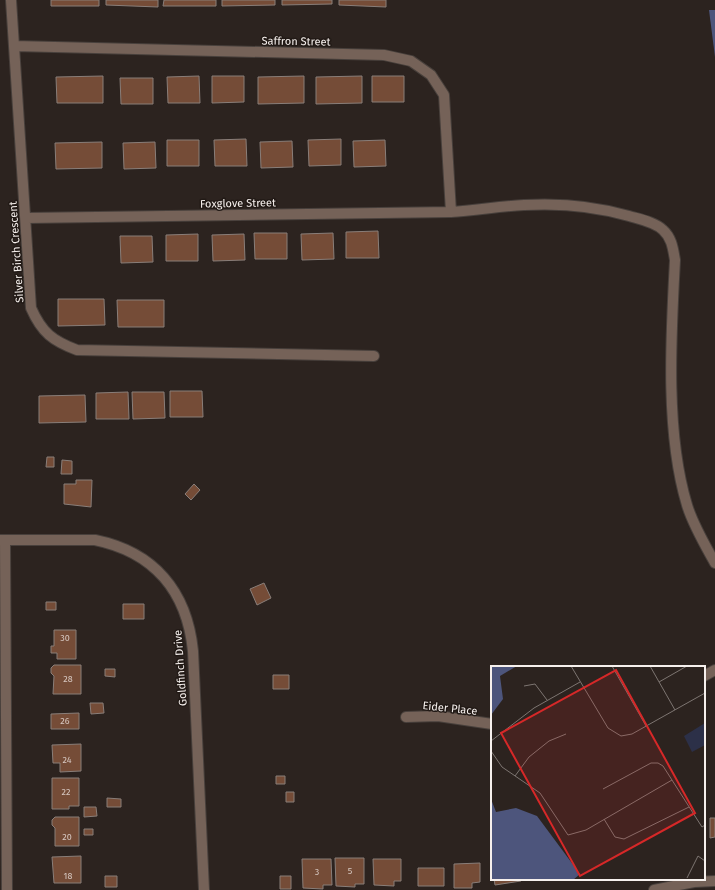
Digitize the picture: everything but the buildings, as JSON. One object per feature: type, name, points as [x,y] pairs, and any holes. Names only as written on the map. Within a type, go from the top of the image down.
[{"type":"street","name":"Silver Birch Crescent","points":[[11,0],[31,308],[37,322],[46,334],[72,348],[85,350],[374,356]]},
{"type":"street","name":"Saffron Street","points":[[14,46],[384,55],[411,61],[431,75],[444,95],[451,212]]},
{"type":"street","name":"Foxglove Street","points":[[26,218],[451,212],[478,211],[522,205],[564,204],[613,212],[641,220],[662,229],[672,242],[676,260],[672,382],[679,468],[687,506],[715,563]]},
{"type":"street","points":[[2,540],[7,890]]},
{"type":"street","name":"Goldfinch Drive","points":[[2,540],[95,540],[110,543],[137,554],[149,563],[161,574],[179,599],[189,623],[193,651],[204,890]]},
{"type":"street","points":[[705,675],[715,670]]},
{"type":"street","name":"Eider Place","points":[[406,718],[438,716],[491,724]]},
{"type":"street","points":[[654,890],[694,882],[715,881]]},
{"type":"shaded area","points":[[709,10],[715,10],[715,57]]}]
